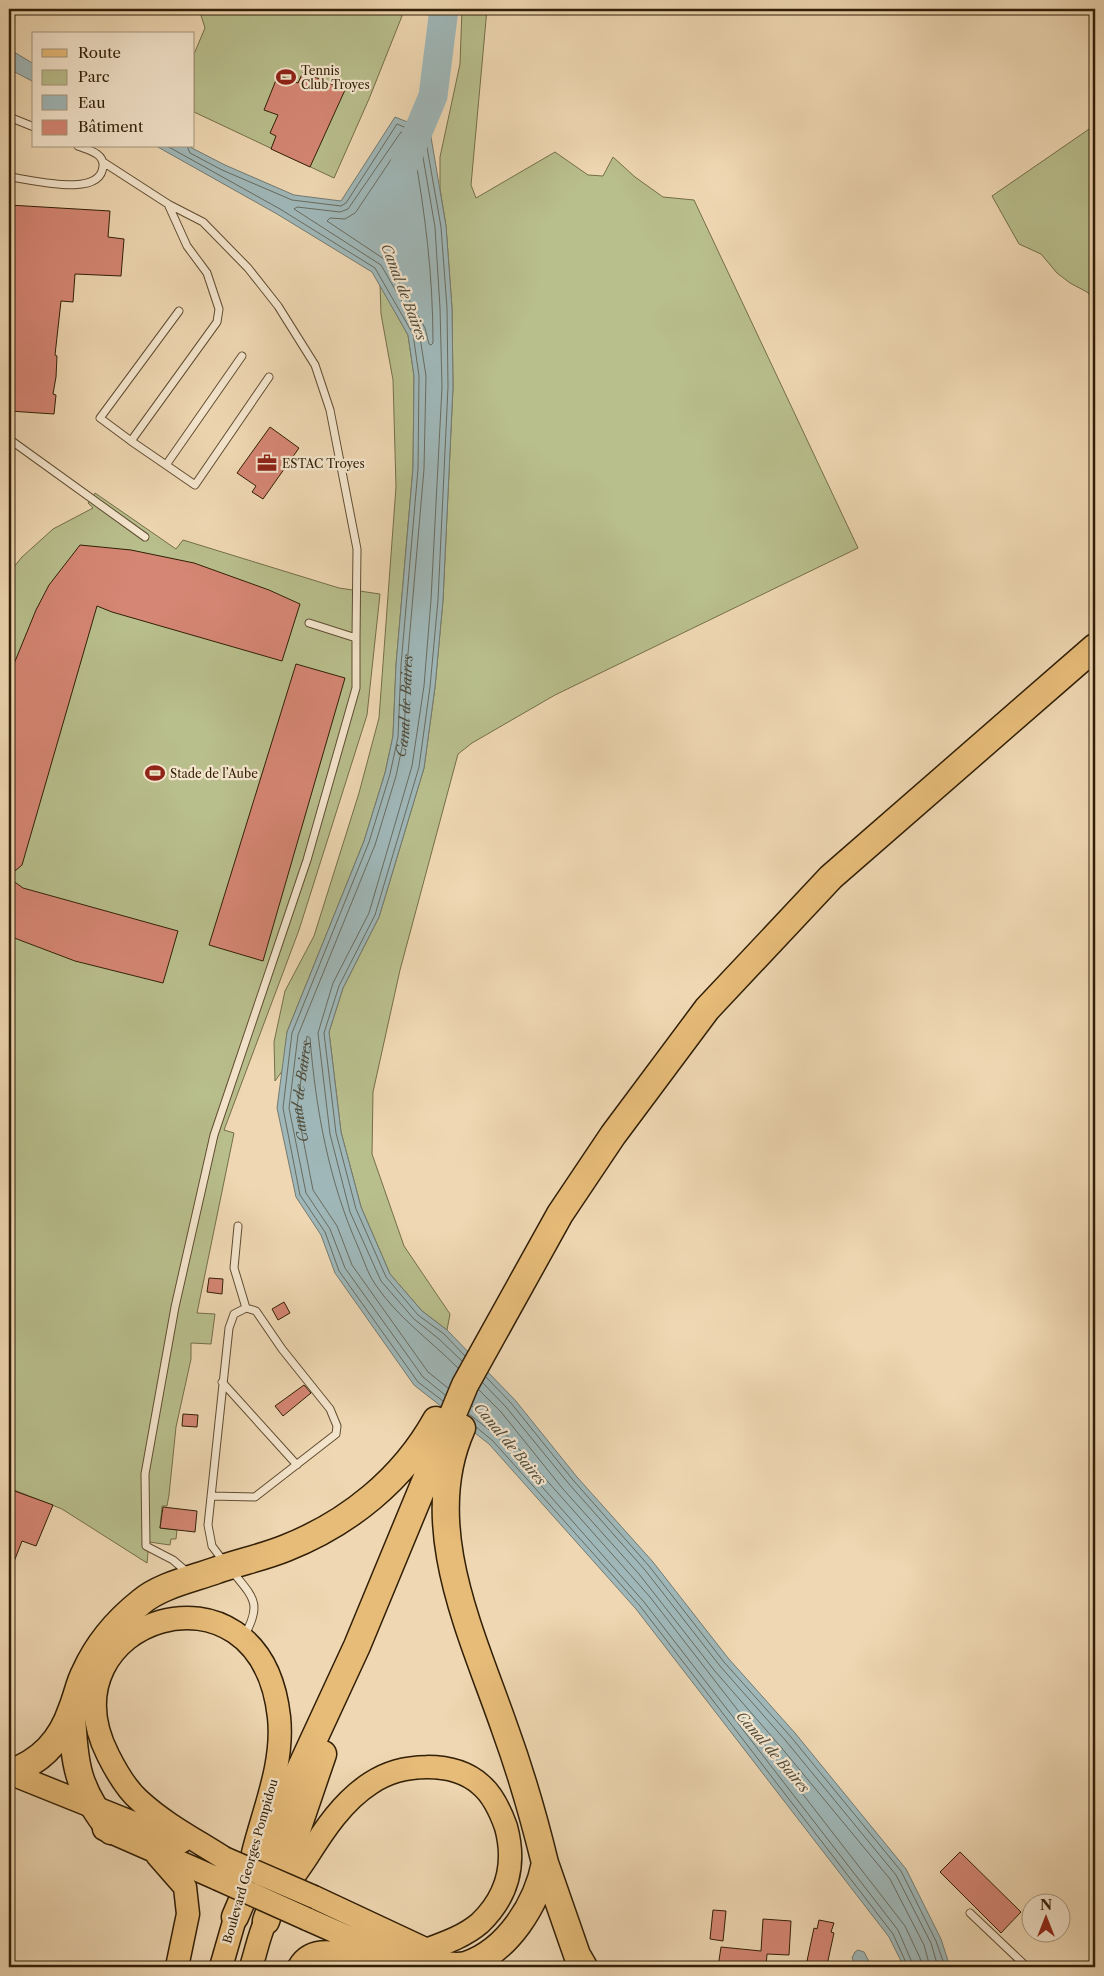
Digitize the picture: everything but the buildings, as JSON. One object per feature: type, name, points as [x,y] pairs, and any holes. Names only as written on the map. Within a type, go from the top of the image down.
[{"type":"highway","points":[[9,1773],[28,1766],[53,1746],[72,1711],[84,1674],[101,1642],[114,1625],[143,1600],[194,1578],[312,1537],[371,1499],[409,1462],[445,1432],[491,1347],[527,1270],[560,1214],[613,1135],[707,1009],[831,878],[1095,647]]},
{"type":"highway","points":[[235,1917],[276,1821],[358,1646],[465,1385],[491,1347]]},
{"type":"highway","points":[[445,1432],[448,1537],[453,1573],[467,1622],[522,1778],[545,1863],[577,1955],[584,1967]]},
{"type":"highway","points":[[266,1920],[358,1646]]},
{"type":"highway","points":[[72,1711],[74,1759],[92,1808],[111,1831]]},
{"type":"highway","points":[[405,1961],[466,1966],[486,1955],[510,1934],[529,1909],[545,1863]]},
{"type":"main road","name":"Boulevard Georges Pompidou","points":[[221,1868],[139,1800],[116,1771],[97,1728],[96,1691],[103,1670],[113,1652],[128,1637],[158,1621],[177,1617],[194,1617],[219,1623],[243,1639],[261,1658],[272,1684],[279,1719],[275,1777],[221,1967]]},
{"type":"main road","points":[[252,1967],[266,1920],[316,1843],[352,1798],[371,1783],[390,1773],[409,1768],[449,1769],[481,1784],[503,1817],[510,1844],[511,1864],[506,1886],[496,1905],[478,1924],[454,1940],[405,1961],[330,1953],[309,1958],[299,1967]]},
{"type":"main road","points":[[9,1773],[92,1808],[221,1868],[307,1919],[405,1961]]},
{"type":"main road","points":[[9,1789],[153,1850],[221,1868],[314,1897],[405,1961]]},
{"type":"main road","points":[[153,1850],[185,1887],[188,1914],[177,1967]]},
{"type":"lane","points":[[9,117],[32,126]]},
{"type":"lane","points":[[82,148],[100,156],[104,162],[168,204],[203,222],[248,268],[278,306],[315,365],[330,410],[358,549],[356,688],[313,841],[214,1135],[175,1307],[145,1474],[146,1546],[173,1560],[194,1578]]},
{"type":"lane","points":[[9,177],[74,185],[89,184],[99,179],[103,174],[104,162]]},
{"type":"lane","points":[[131,441],[217,322],[219,308],[207,273],[186,246],[168,204]]},
{"type":"lane","points":[[179,311],[100,418],[195,485],[269,378]]},
{"type":"lane","points":[[166,465],[242,356]]},
{"type":"lane","points":[[9,438],[145,537]]},
{"type":"lane","points":[[309,623],[356,638]]},
{"type":"lane","points":[[238,1226],[234,1268],[246,1308]]},
{"type":"lane","points":[[211,1496],[255,1497],[336,1434],[337,1426],[330,1409],[282,1350],[256,1311],[246,1308],[234,1314],[229,1328],[222,1382],[208,1525],[212,1546],[255,1603],[254,1619],[243,1639]]},
{"type":"lane","points":[[222,1382],[297,1465]]},
{"type":"lane","points":[[970,1912],[1027,1967]]},
{"type":"green space","name":"Tennis Club Troyes","points":[[199,9],[401,9],[402,16],[369,99],[334,178],[195,112],[195,52],[205,28]]},
{"type":"green space","points":[[462,9],[487,9],[471,185],[476,198],[555,152],[588,175],[603,176],[613,157],[635,177],[663,197],[694,200],[858,548],[555,695],[472,743],[458,754],[400,970],[373,1092],[372,1154],[404,1246],[450,1314],[447,1330],[422,1311],[390,1274],[361,1207],[341,1132],[329,1032],[343,988],[379,917],[424,768],[435,687],[443,600],[453,387],[452,308],[446,226],[440,189],[440,157],[460,64]]},
{"type":"green space","points":[[1095,125],[1095,300],[1087,292],[1057,273],[1041,254],[1019,244],[992,196]]},
{"type":"green space","points":[[380,285],[408,335],[414,376],[413,468],[396,665],[393,736],[385,773],[364,841],[287,1032],[283,1070],[275,1081],[274,1042],[285,991],[314,936],[359,793],[379,718],[396,487],[393,380],[381,314]]},
{"type":"green space","points":[[95,493],[176,549],[183,540],[339,588],[380,594],[367,715],[299,930],[224,1130],[234,1133],[197,1313],[215,1314],[211,1344],[191,1343],[191,1359],[176,1427],[169,1495],[167,1506],[162,1506],[160,1528],[177,1530],[176,1539],[171,1539],[170,1545],[149,1542],[147,1563],[62,1509],[9,1488],[9,573],[22,557],[53,529],[93,508],[88,503]]},
{"type":"water","points":[[9,49],[32,63],[32,81],[9,69]]},
{"type":"water","points":[[395,117],[430,131],[446,226],[452,308],[453,387],[443,600],[435,687],[424,768],[379,917],[343,988],[329,1032],[341,1132],[361,1207],[390,1274],[422,1311],[447,1330],[515,1400],[577,1477],[653,1562],[728,1658],[795,1733],[906,1869],[941,1939],[950,1967],[904,1967],[889,1937],[636,1609],[489,1444],[414,1385],[335,1273],[321,1235],[296,1197],[277,1108],[287,1032],[364,841],[385,773],[393,736],[396,665],[413,468],[414,376],[408,335],[372,272],[277,214],[160,148],[192,148],[225,165],[294,195],[341,201]]},
{"type":"water","points":[[858,1950],[864,1952],[872,1967],[857,1967],[852,1958]]},
{"type":"waterway","name":"Canal de Baires","points":[[405,163],[433,96],[444,9]]},
{"type":"place","name":"Tennis Club Troyes","points":[[286,77]]},
{"type":"place","name":"ESTAC Troyes","points":[[267,463]]},
{"type":"place","name":"Stade de l’Aube","points":[[155,773]]}]
